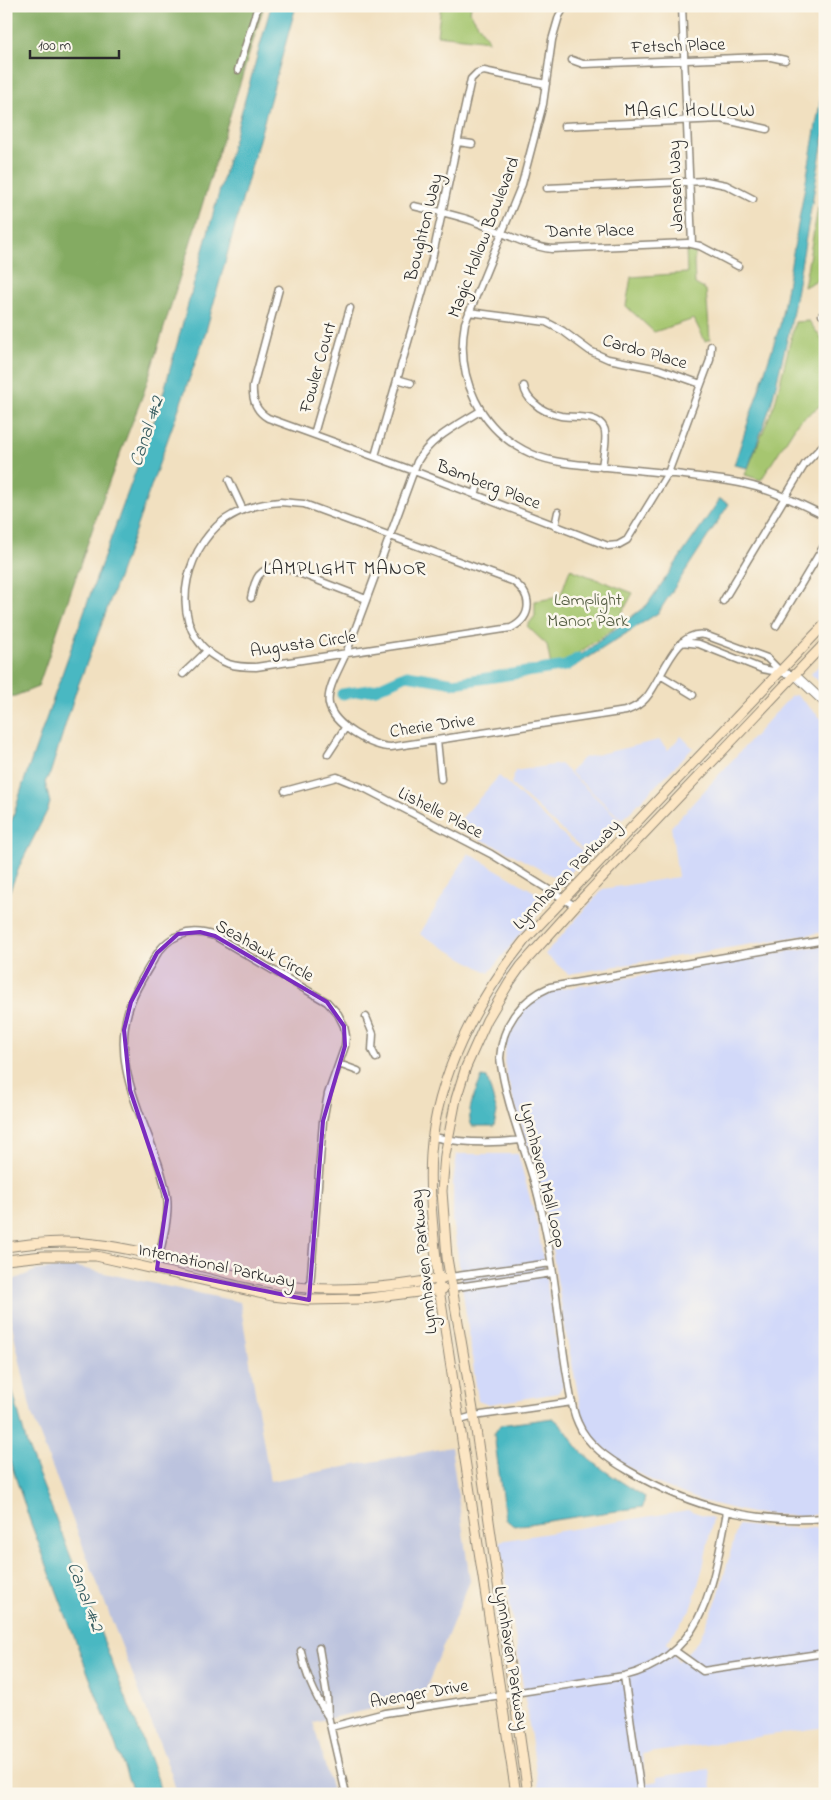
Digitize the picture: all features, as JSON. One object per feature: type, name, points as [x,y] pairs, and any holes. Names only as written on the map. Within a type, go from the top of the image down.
[{"type":"main road","name":"Lynnhaven Parkway","points":[[516,1794],[439,1289],[432,1225],[430,1182],[436,1117],[446,1081],[461,1044],[484,999],[524,941],[825,624]]},
{"type":"main road","name":"Lynnhaven Parkway","points":[[528,1794],[474,1416],[451,1288],[443,1225],[442,1192],[448,1140],[460,1084],[477,1040],[490,1014],[508,983],[521,966],[825,643]]},
{"type":"main road","name":"International Parkway","points":[[6,1247],[35,1243],[95,1244],[277,1284],[309,1288],[364,1288],[450,1277]]},
{"type":"main road","name":"International Parkway","points":[[6,1260],[43,1256],[96,1256],[272,1296],[308,1300],[361,1299],[451,1288]]},
{"type":"street","points":[[238,70],[258,6]]},
{"type":"street","name":"Magic Hollow Boulevard","points":[[565,6],[556,25],[552,40],[543,104],[531,155],[518,196],[469,312],[463,335],[462,357],[466,380],[480,411],[505,437],[533,455],[570,463],[740,483],[786,497],[825,516]]},
{"type":"street","name":"Jansen Way","points":[[682,6],[692,244]]},
{"type":"street","name":"Fetsch Place","points":[[572,60],[583,64],[764,57],[784,60]]},
{"type":"street","name":"Boughton Way","points":[[375,456],[432,259],[470,82],[477,73],[484,71],[546,84]]},
{"type":"street","points":[[564,126],[721,119],[767,129]]},
{"type":"street","points":[[458,142],[472,144]]},
{"type":"street","points":[[547,188],[690,181],[716,182],[753,199]]},
{"type":"street","name":"Dante Place","points":[[414,206],[477,222],[530,245],[552,249],[679,242],[692,244],[738,266]]},
{"type":"street","name":"Bamberg Place","points":[[279,290],[253,386],[253,399],[258,410],[268,418],[375,456],[608,546],[623,543],[630,536],[668,474],[710,360],[711,346]]},
{"type":"street","name":"Fowler Court","points":[[314,434],[350,308]]},
{"type":"street","name":"Cardo Place","points":[[469,312],[546,322],[563,331],[590,351],[608,360],[658,369],[701,384]]},
{"type":"street","points":[[397,379],[411,383]]},
{"type":"street","points":[[524,386],[525,393],[530,400],[550,413],[594,420],[602,424],[605,432],[602,467]]},
{"type":"street","name":"Cherie Drive","points":[[480,411],[432,443],[421,454],[329,693],[329,703],[334,718],[345,728],[384,747],[626,711],[648,696],[675,650],[682,642]]},
{"type":"street","points":[[723,602],[805,464],[825,443]]},
{"type":"street","points":[[229,480],[243,510]]},
{"type":"street","points":[[475,495],[479,482]]},
{"type":"street","name":"Augusta Circle","points":[[292,502],[304,504],[512,581],[525,593],[528,600],[527,612],[521,621],[510,628],[256,667],[228,664],[207,651],[196,636],[186,613],[184,603],[188,578],[195,557],[208,536],[224,521],[243,510],[268,503],[292,502]]},
{"type":"street","points":[[555,526],[558,512]]},
{"type":"street","points":[[776,626],[825,544]]},
{"type":"street","points":[[251,598],[255,579],[259,574],[270,568],[282,566],[366,599]]},
{"type":"street","points":[[682,642],[691,635],[705,634],[767,658],[780,671]]},
{"type":"street","points":[[682,642],[700,644],[762,669],[795,675],[825,703]]},
{"type":"street","points":[[183,674],[207,651]]},
{"type":"street","points":[[660,675],[693,695]]},
{"type":"street","points":[[328,754],[345,728]]},
{"type":"street","points":[[437,740],[441,779]]},
{"type":"street","name":"Lishelle Place","points":[[285,791],[337,776],[366,789],[491,854],[576,906]]},
{"type":"street","name":"Seahawk Circle","points":[[157,1269],[167,1200],[164,1182],[130,1090],[124,1060],[124,1030],[131,1002],[157,953],[166,942],[178,934],[200,932],[215,936],[327,1002],[338,1014],[344,1026],[346,1046],[328,1094],[323,1121],[308,1300]]},
{"type":"street","name":"Lynnhaven Mall Loop","points":[[825,940],[555,985],[532,996],[520,1007],[511,1019],[500,1050],[500,1066],[520,1140],[538,1194],[551,1263],[572,1402],[575,1416],[582,1431],[608,1458],[638,1476],[690,1501],[727,1512],[776,1518],[825,1518]]},
{"type":"street","points":[[366,1017],[373,1034],[372,1050],[376,1058]]},
{"type":"street","points":[[339,1064],[358,1071]]},
{"type":"street","points":[[433,1137],[486,1143],[520,1140]]},
{"type":"street","points":[[450,1277],[551,1263]]},
{"type":"street","points":[[451,1288],[552,1272]]},
{"type":"street","points":[[460,1420],[474,1416],[572,1402]]},
{"type":"street","name":"Avenger Drive","points":[[331,1727],[385,1713],[624,1676],[648,1669],[675,1650],[695,1626],[705,1604],[727,1512]]},
{"type":"street","points":[[318,1648],[327,1696],[328,1716],[346,1794]]},
{"type":"street","points":[[675,1650],[703,1671],[825,1653]]},
{"type":"street","points":[[301,1651],[305,1670],[313,1691],[328,1716]]},
{"type":"street","points":[[624,1676],[641,1794]]},
{"type":"highlighted area","points":[[200,932],[215,936],[327,1002],[344,1026],[345,1046],[323,1121],[309,1300],[157,1269],[167,1200],[130,1090],[124,1030],[131,1002],[157,953],[178,934]]},
{"type":"shaded area","points":[[825,659],[825,687],[811,674]]},
{"type":"shaded area","points":[[796,695],[825,722],[825,932],[568,974],[545,954],[603,889],[678,877],[671,827],[791,696]]},
{"type":"shaded area","points":[[681,736],[693,748],[622,820],[570,772],[583,758],[659,740],[668,750]]},
{"type":"shaded area","points":[[560,764],[619,819],[588,854],[511,784],[515,771]]},
{"type":"shaded area","points":[[499,776],[587,856],[566,877],[558,879],[501,848],[453,828]]},
{"type":"shaded area","points":[[468,853],[545,898],[546,905],[489,973],[420,934]]},
{"type":"shaded area","points":[[825,945],[825,1514],[796,1516],[751,1513],[702,1501],[656,1483],[618,1461],[595,1440],[583,1419],[566,1334],[547,1219],[507,1078],[504,1059],[507,1037],[520,1013],[530,1003],[555,990]]},
{"type":"shaded area","points":[[457,1154],[518,1154],[538,1227],[563,1385],[558,1393],[489,1404],[478,1400],[453,1221],[453,1182]]},
{"type":"shaded area","points":[[76,1267],[240,1302],[270,1481],[451,1447],[470,1581],[422,1698],[313,1722],[333,1794],[177,1794],[171,1773],[32,1415],[6,1299],[6,1283],[37,1270]]},
{"type":"shaded area","points":[[688,1510],[713,1518],[703,1567],[691,1609],[667,1642],[678,1662],[699,1640],[717,1600],[738,1525],[769,1528],[825,1528],[825,1727],[642,1754],[647,1783],[657,1781],[657,1777],[709,1769],[713,1794],[540,1794],[500,1541]]},
{"type":"green space","points":[[6,6],[264,6],[144,392],[106,490],[38,687],[15,696],[6,697]]},
{"type":"green space","points":[[441,6],[471,6],[470,12],[489,41],[437,35]]},
{"type":"green space","points":[[818,208],[825,209],[825,276],[804,287]]},
{"type":"green space","points":[[686,249],[696,250],[694,262],[695,284],[706,290],[710,339],[705,341],[694,319],[654,332],[626,306],[631,277],[687,273]]},
{"type":"green space","points":[[809,321],[825,344],[825,402],[798,422],[761,480],[745,475],[775,403],[795,322]]},
{"type":"green space","name":"Lamplight Manor Park","points":[[570,569],[633,593],[613,629],[567,661],[551,666],[547,645],[527,626],[535,616],[535,601],[560,597]]},
{"type":"water","points":[[271,6],[296,6],[204,338],[76,691],[50,774],[45,782],[50,803],[21,863],[6,900],[6,832],[160,405]]},
{"type":"water","points":[[825,75],[825,129],[790,328],[771,405],[748,468],[734,465],[780,325]]},
{"type":"water","points":[[720,499],[729,504],[658,613],[569,670],[566,666],[647,605]]},
{"type":"water","points":[[482,1077],[487,1078],[497,1112],[494,1126],[472,1126],[470,1120],[472,1101]]},
{"type":"water","points":[[6,1366],[27,1445],[157,1777],[161,1794],[134,1794],[30,1521],[6,1448]]},
{"type":"water","points":[[553,1418],[591,1460],[645,1497],[643,1507],[514,1526],[505,1519],[494,1434],[500,1425]]},
{"type":"waterway","points":[[342,694],[376,689],[407,675],[454,683],[566,666],[578,658]]},
{"type":"district","name":"MAGIC HOLLOW","points":[[690,109]]},
{"type":"district","name":"LAMPLIGHT MANOR","points":[[345,567]]},
{"type":"water label","name":"Canal #2","points":[[145,431]]},
{"type":"water label","name":"Canal #2","points":[[87,1596]]}]
